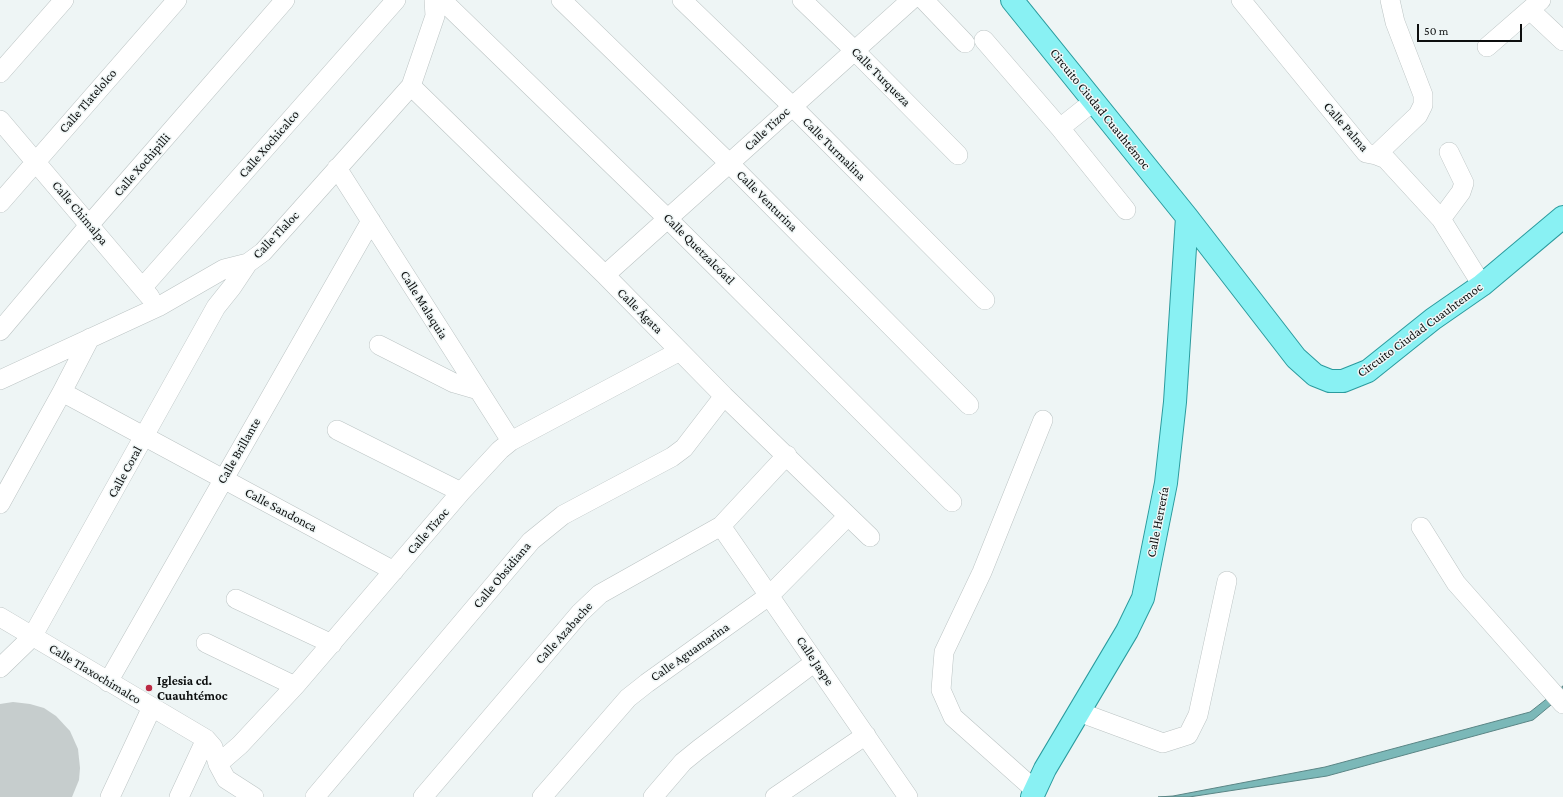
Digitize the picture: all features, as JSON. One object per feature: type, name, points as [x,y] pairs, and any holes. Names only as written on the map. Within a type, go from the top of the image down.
[{"type":"main road","name":"Circuito Ciudad Cuauhtémoc","points":[[1012,0],[1187,218]]},
{"type":"main road","name":"Circuito Ciudad Cuauhtemoc","points":[[1187,218],[1296,358],[1315,375],[1330,381],[1343,381],[1368,371],[1433,319],[1482,286],[1563,217]]},
{"type":"main road","name":"Calle Herrería","points":[[1033,793],[1045,769],[1127,631],[1143,598],[1166,483],[1175,402],[1187,218]]},
{"type":"street","points":[[0,73],[64,0]]},
{"type":"street","name":"Calle Tlatelolco","points":[[0,202],[177,0]]},
{"type":"street","name":"Calle Xochipilli","points":[[0,331],[90,224],[285,0]]},
{"type":"street","name":"Calle Xochicalco","points":[[143,287],[396,0]]},
{"type":"street","name":"Calle Tlaloc","points":[[0,380],[158,307],[224,269],[248,263],[263,252],[411,86],[435,16],[434,0]]},
{"type":"street","name":"Calle Quetzalcóatl","points":[[442,0],[668,219],[952,502]]},
{"type":"street","name":"Calle Venturina","points":[[561,0],[730,164],[969,405]]},
{"type":"street","name":"Calle Turmalina","points":[[682,0],[792,106],[985,300]]},
{"type":"street","name":"Calle Turqueza","points":[[802,0],[958,155]]},
{"type":"street","name":"Calle Tizoc","points":[[604,275],[730,164],[854,50],[912,0]]},
{"type":"street","points":[[924,0],[965,43]]},
{"type":"street","name":"Calle Palma","points":[[1241,0],[1366,153],[1386,159],[1441,219],[1482,286]]},
{"type":"street","points":[[1376,155],[1418,115],[1423,105],[1423,95],[1395,22],[1390,0]]},
{"type":"street","points":[[1487,47],[1535,5],[1563,41]]},
{"type":"street","points":[[984,40],[1060,128],[1126,210]]},
{"type":"street","name":"Calle Ágata","points":[[411,86],[604,275],[724,396],[787,455],[870,537]]},
{"type":"street","points":[[1060,128],[1094,101]]},
{"type":"street","name":"Calle Chimalpa","points":[[0,120],[90,224],[158,307]]},
{"type":"street","points":[[1441,219],[1461,192],[1464,183],[1449,152]]},
{"type":"street","name":"Calle Malaquia","points":[[337,168],[511,441]]},
{"type":"street","name":"Calle Brillante","points":[[108,682],[371,220]]},
{"type":"street","name":"Calle Coral","points":[[0,668],[32,636],[216,307],[248,263]]},
{"type":"street","points":[[197,284],[216,307]]},
{"type":"street","points":[[0,504],[90,338]]},
{"type":"street","points":[[379,345],[454,383],[478,390]]},
{"type":"street","name":"Calle Tizoc","points":[[218,764],[240,745],[296,686],[461,492],[500,450],[511,441],[680,351]]},
{"type":"street","name":"Calle Sandonca","points":[[62,392],[394,571]]},
{"type":"street","name":"Calle Obsidiana","points":[[315,797],[531,541],[563,515],[678,453],[684,448],[724,396]]},
{"type":"street","points":[[1033,793],[953,716],[941,690],[944,652],[982,572],[1043,420]]},
{"type":"street","points":[[337,430],[461,492]]},
{"type":"street","name":"Calle Azabache","points":[[422,797],[580,613],[600,594],[721,526],[787,455]]},
{"type":"street","name":"Calle Aguamarina","points":[[542,797],[628,698],[770,595],[848,516]]},
{"type":"street","name":"Calle Jaspe","points":[[721,526],[908,797]]},
{"type":"street","points":[[1420,527],[1456,583],[1563,704]]},
{"type":"street","points":[[1079,712],[1163,743],[1188,735],[1198,715],[1227,581]]},
{"type":"street","points":[[236,599],[332,644]]},
{"type":"street","name":"Calle Tlaxochimalco","points":[[0,618],[206,739],[213,747],[218,764],[226,779],[254,797]]},
{"type":"street","points":[[206,643],[296,686]]},
{"type":"street","points":[[652,797],[683,762],[815,662]]},
{"type":"street","points":[[110,797],[152,707]]},
{"type":"street","points":[[775,797],[866,735]]},
{"type":"street","points":[[179,797],[206,739]]},
{"type":"water","points":[[1563,686],[1563,695],[1533,720],[1327,776],[1189,797],[1158,797],[1173,796],[1325,767],[1530,712]]},
{"type":"building","points":[[13,702],[30,704],[44,708],[56,716],[70,731],[78,749],[80,768],[79,780],[72,797],[0,797],[0,704]]},
{"type":"place","name":"Iglesia cd. Cuauhtémoc","points":[[149,688]]}]
